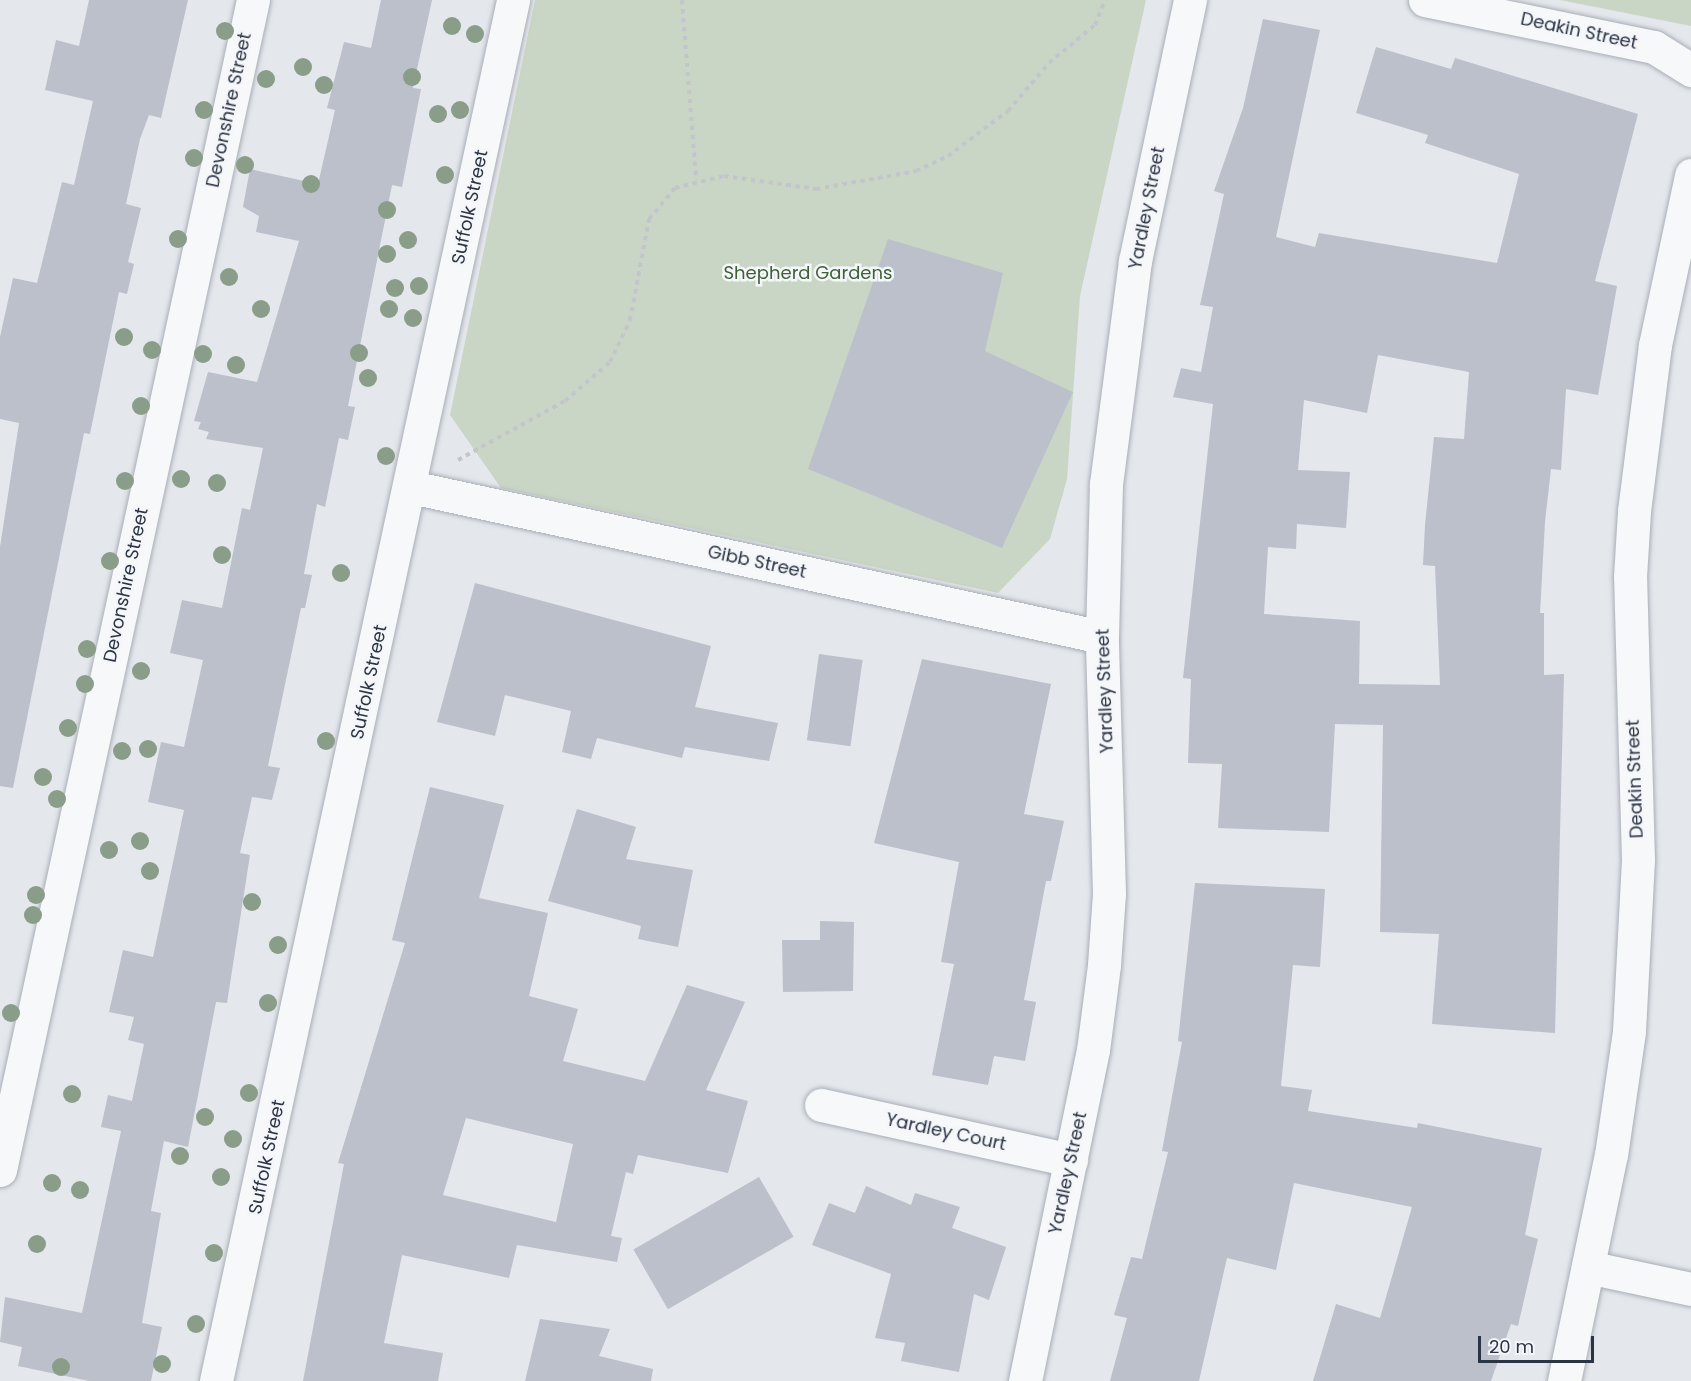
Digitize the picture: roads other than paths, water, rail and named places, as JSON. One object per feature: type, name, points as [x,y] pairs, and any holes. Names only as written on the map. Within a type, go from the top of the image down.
[{"type":"street","name":"Devonshire Street","points":[[0,1170],[253,0]]},
{"type":"street","name":"Suffolk Street","points":[[220,1375],[513,0]]},
{"type":"street","name":"Yardley Street","points":[[1025,1381],[1093,1050],[1109,894],[1102,637],[1106,484],[1119,365],[1135,261],[1190,0]]},
{"type":"street","name":"Deakin Street","points":[[1425,0],[1654,47],[1691,70]]},
{"type":"street","name":"Deakin Street","points":[[1564,1381],[1613,1143],[1636,938],[1634,511],[1655,345],[1691,175]]},
{"type":"street","name":"Gibb Street","points":[[411,487],[1102,637]]},
{"type":"street","name":"Yardley Court","points":[[821,1105],[1071,1160]]},
{"type":"street","points":[[1588,1267],[1691,1289]]},
{"type":"park label","name":"Shepherd Gardens","points":[[808,273]]}]
